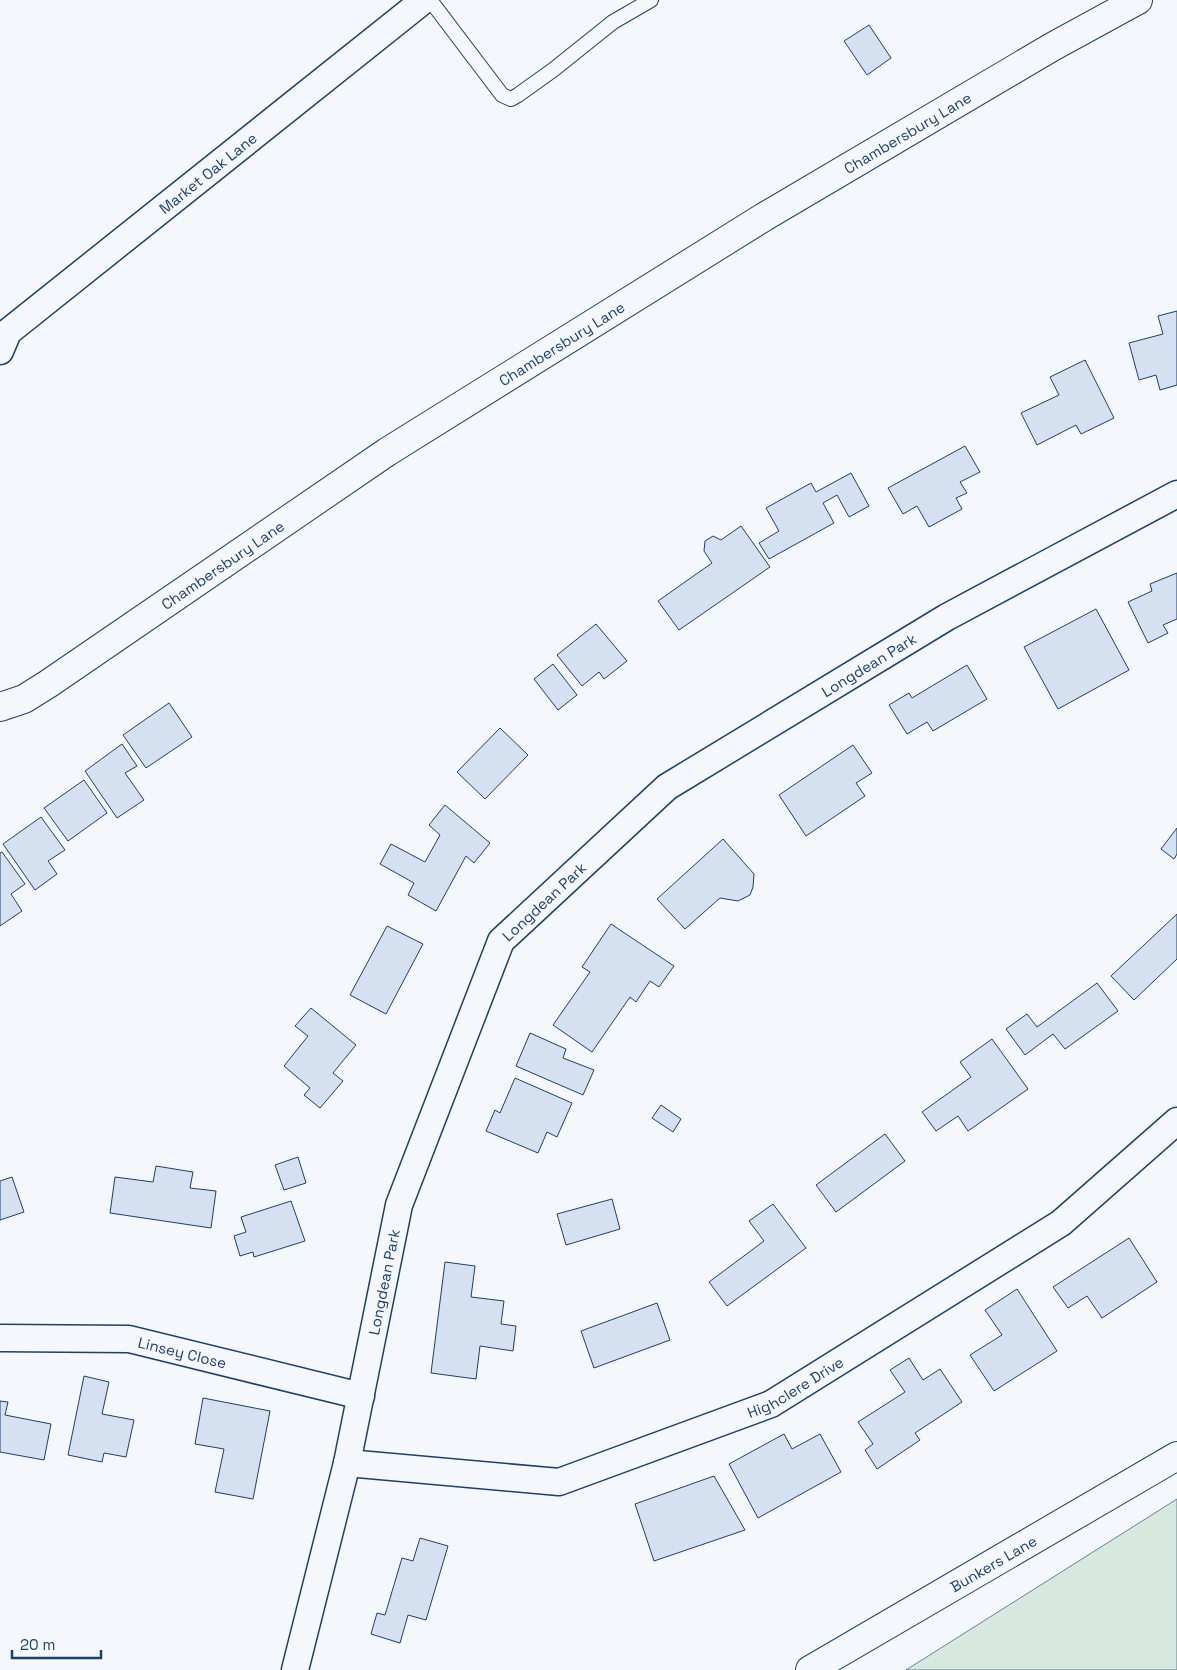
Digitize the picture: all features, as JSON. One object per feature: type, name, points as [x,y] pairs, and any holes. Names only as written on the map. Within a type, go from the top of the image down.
[{"type":"street","name":"Market Oak Lane","points":[[0,351],[8,332],[424,0]]},
{"type":"street","name":"Chambersbury Lane","points":[[0,707],[24,699],[48,684],[388,452],[755,223],[1052,47],[1138,0]]},
{"type":"street","name":"Longdean Park","points":[[295,1670],[346,1464],[399,1205],[501,941],[667,787],[947,617],[1177,494]]},
{"type":"street","name":"Highclere Drive","points":[[346,1464],[559,1482],[771,1404],[1062,1223],[1177,1121]]},
{"type":"street","name":"Linsey Close","points":[[0,1338],[129,1339],[360,1396]]},
{"type":"street","name":"Bunkers Lane","points":[[810,1670],[1177,1456]]},
{"type":"lane","points":[[430,0],[502,95],[511,99],[518,96],[553,70],[613,22],[651,0]]},
{"type":"shaded area","points":[[1177,1499],[1177,1670],[906,1670]]},
{"type":"building","points":[[869,25],[891,58],[867,75],[844,41]]},
{"type":"building","points":[[1177,311],[1177,385],[1160,390],[1156,375],[1139,380],[1129,343],[1163,334],[1158,316]]},
{"type":"building","points":[[1085,360],[1114,418],[1081,434],[1076,425],[1037,445],[1021,413],[1059,395],[1050,377]]},
{"type":"building","points":[[965,446],[980,472],[960,482],[967,493],[956,498],[962,509],[929,527],[917,506],[903,514],[888,488]]},
{"type":"building","points":[[851,473],[869,506],[849,517],[837,495],[823,503],[834,523],[769,559],[759,543],[779,531],[766,508],[811,483],[816,492]]},
{"type":"building","points":[[741,526],[770,567],[679,630],[658,601],[712,563],[704,551],[705,541],[713,536],[721,540]]},
{"type":"building","points":[[1177,573],[1177,619],[1163,625],[1168,633],[1148,643],[1128,602],[1152,591],[1150,584]]},
{"type":"building","points":[[1096,609],[1129,670],[1058,709],[1024,647]]},
{"type":"building","points":[[596,624],[627,661],[604,679],[599,672],[582,686],[557,655]]},
{"type":"building","points":[[553,664],[577,695],[558,710],[534,679]]},
{"type":"building","points":[[967,665],[987,699],[933,731],[927,722],[907,734],[889,705],[909,693],[912,698]]},
{"type":"building","points":[[169,703],[192,737],[146,768],[123,735]]},
{"type":"building","points":[[500,728],[528,755],[485,799],[457,772]]},
{"type":"building","points":[[122,744],[137,766],[125,773],[144,800],[117,818],[85,771]]},
{"type":"building","points":[[853,745],[872,773],[856,783],[865,796],[806,836],[779,795]]},
{"type":"building","points":[[84,780],[107,813],[68,841],[44,808]]},
{"type":"building","points":[[445,805],[490,843],[474,863],[466,856],[436,911],[408,895],[414,883],[380,864],[391,844],[425,862],[440,835],[429,825]]},
{"type":"building","points":[[41,817],[65,850],[48,861],[57,874],[35,890],[3,844]]},
{"type":"building","points":[[1177,828],[1177,854],[1174,859],[1161,849]]},
{"type":"building","points":[[723,839],[754,874],[750,895],[738,901],[720,898],[685,929],[657,899]]},
{"type":"building","points":[[2,852],[25,884],[11,894],[22,911],[0,926],[0,853]]},
{"type":"building","points":[[1177,914],[1177,959],[1134,1000],[1111,976]]},
{"type":"building","points":[[611,924],[674,966],[659,987],[650,981],[636,1002],[630,997],[592,1052],[553,1025],[590,972],[582,967]]},
{"type":"building","points":[[387,926],[423,944],[386,1014],[350,995]]},
{"type":"building","points":[[1097,983],[1118,1011],[1065,1049],[1053,1034],[1025,1055],[1006,1029],[1027,1014],[1037,1027]]},
{"type":"building","points":[[311,1008],[356,1045],[333,1073],[343,1081],[320,1108],[304,1095],[310,1088],[284,1066],[308,1036],[295,1026]]},
{"type":"building","points":[[530,1033],[566,1049],[563,1058],[594,1070],[583,1095],[516,1066]]},
{"type":"building","points":[[992,1039],[1028,1089],[968,1131],[958,1116],[936,1131],[922,1112],[971,1077],[960,1062]]},
{"type":"building","points":[[515,1078],[572,1103],[557,1137],[547,1132],[538,1153],[486,1131],[495,1110],[500,1113]]},
{"type":"building","points":[[661,1105],[681,1119],[673,1132],[652,1118]]},
{"type":"building","points":[[885,1134],[905,1161],[836,1212],[816,1185]]},
{"type":"building","points":[[298,1157],[306,1183],[284,1190],[275,1165]]},
{"type":"building","points":[[156,1166],[193,1172],[190,1188],[216,1191],[211,1228],[110,1213],[115,1177],[153,1182]]},
{"type":"building","points":[[12,1177],[24,1212],[0,1220],[0,1181]]},
{"type":"building","points":[[612,1199],[620,1229],[566,1245],[557,1214]]},
{"type":"building","points":[[291,1201],[305,1241],[254,1257],[253,1252],[240,1256],[234,1236],[246,1232],[241,1217]]},
{"type":"building","points":[[773,1204],[806,1248],[727,1306],[709,1282],[764,1241],[749,1221]]},
{"type":"building","points":[[1129,1238],[1157,1282],[1102,1318],[1087,1296],[1068,1308],[1053,1287]]},
{"type":"building","points":[[445,1262],[475,1266],[471,1297],[504,1301],[501,1324],[516,1326],[513,1351],[480,1346],[476,1379],[431,1373]]},
{"type":"building","points":[[1017,1289],[1057,1351],[994,1391],[970,1355],[1002,1335],[985,1310]]},
{"type":"building","points":[[657,1303],[670,1340],[594,1368],[581,1331]]},
{"type":"building","points":[[909,1358],[923,1380],[940,1369],[962,1402],[915,1433],[920,1440],[877,1469],[865,1450],[873,1444],[858,1422],[905,1392],[890,1370]]},
{"type":"building","points":[[84,1376],[109,1382],[102,1414],[134,1420],[126,1457],[104,1453],[102,1462],[68,1455]]},
{"type":"building","points":[[203,1398],[270,1411],[253,1499],[215,1492],[224,1449],[195,1444]]},
{"type":"building","points":[[0,1401],[8,1402],[5,1415],[51,1424],[44,1460],[0,1452]]},
{"type":"building","points":[[784,1434],[792,1449],[820,1434],[841,1472],[758,1518],[729,1464]]},
{"type":"building","points":[[714,1476],[745,1530],[654,1561],[635,1504]]},
{"type":"building","points":[[420,1538],[448,1546],[426,1620],[408,1615],[400,1643],[371,1634],[377,1613],[385,1615],[402,1558],[413,1561]]}]
